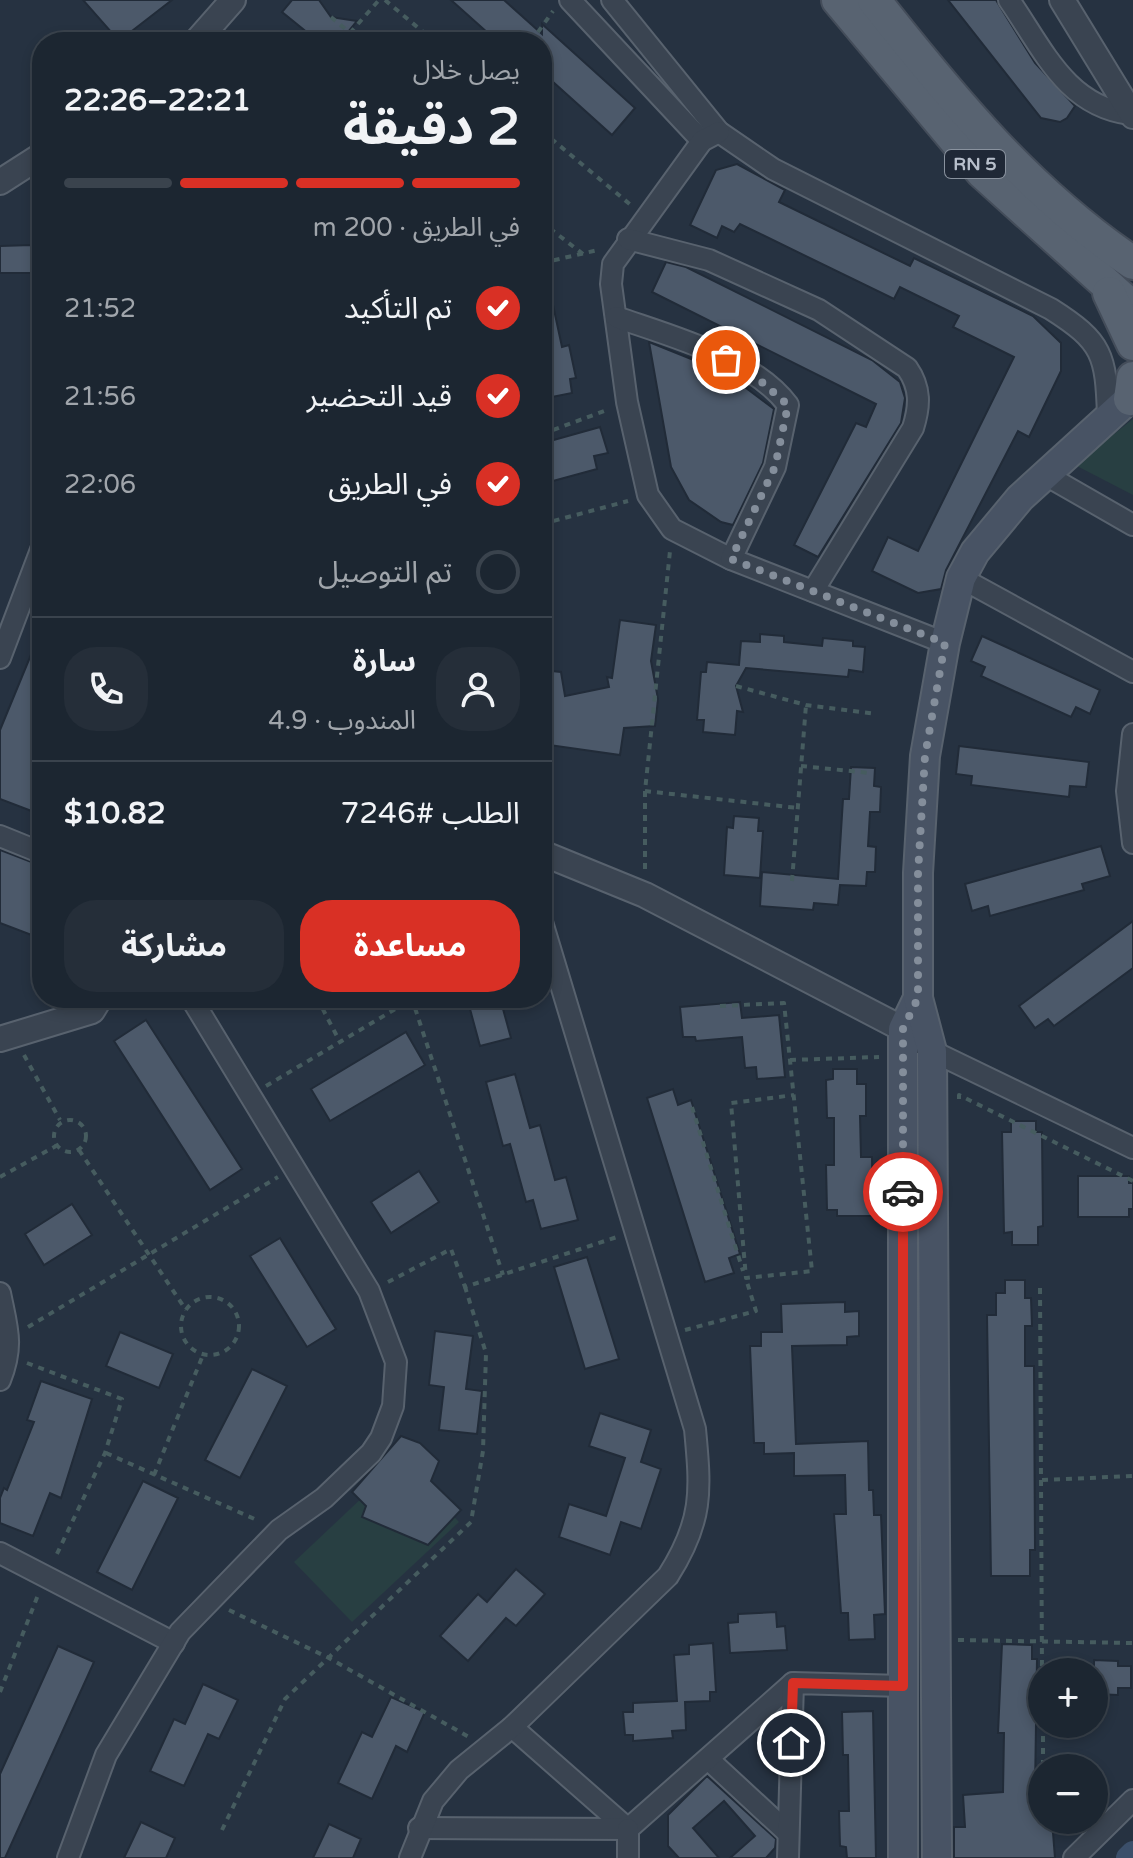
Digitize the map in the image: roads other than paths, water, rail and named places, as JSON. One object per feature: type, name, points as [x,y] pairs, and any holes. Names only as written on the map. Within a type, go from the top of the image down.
[{"type":"main road","name":"RN 5","points":[[838,0],[982,172],[1133,308]]},
{"type":"main road","name":"RN 5","points":[[874,0],[982,134],[1056,205],[1133,263]]},
{"type":"main road","points":[[1104,283],[1133,344]]},
{"type":"main road","points":[[937,1858],[932,1051],[918,998],[918,873],[925,756],[945,643],[961,578],[975,552],[998,521],[1126,397]]},
{"type":"main road","points":[[903,1858],[903,1043],[918,998]]},
{"type":"street","points":[[205,32],[233,0]]},
{"type":"street","points":[[570,0],[710,136],[1051,309],[1085,331],[1096,345],[1105,371],[1126,397]]},
{"type":"street","points":[[612,0],[710,136]]},
{"type":"street","points":[[1009,0],[1077,94],[1108,111],[1132,115]]},
{"type":"street","points":[[1070,4],[1132,115]]},
{"type":"street","points":[[710,136],[628,239],[613,264],[627,402],[648,495],[672,529],[731,559],[945,643]]},
{"type":"street","points":[[0,182],[32,161]]},
{"type":"street","points":[[628,239],[709,260],[819,310],[907,368],[916,380],[920,407],[913,428],[813,591]]},
{"type":"street","points":[[616,317],[683,340],[748,370],[788,405],[775,467],[731,559]]},
{"type":"street","points":[[1044,474],[1133,525]]},
{"type":"street","points":[[0,658],[32,573]]},
{"type":"street","points":[[961,578],[1133,672]]},
{"type":"street","points":[[1133,734],[1127,791],[1133,843]]},
{"type":"street","points":[[0,836],[32,849]]},
{"type":"street","points":[[552,857],[645,895],[903,1043],[932,1051],[1133,1148]]},
{"type":"street","points":[[410,1858],[419,1828],[433,1801],[486,1746],[512,1727],[668,1576],[687,1547],[697,1519],[700,1476],[695,1429],[552,956]]},
{"type":"street","points":[[6,1037],[94,1008]]},
{"type":"street","points":[[68,1858],[106,1755],[174,1643],[209,1600],[279,1530],[324,1498],[371,1453],[389,1421],[396,1362],[369,1291],[197,1008]]},
{"type":"street","points":[[0,1293],[10,1348],[0,1380]]},
{"type":"street","points":[[0,1553],[174,1643]]},
{"type":"street","points":[[788,1858],[793,1683]]},
{"type":"street","points":[[419,1828],[628,1829],[793,1683],[903,1686]]},
{"type":"street","points":[[512,1727],[628,1829],[628,1858]]},
{"type":"street","points":[[708,1759],[788,1833]]},
{"type":"street","points":[[1074,1858],[1133,1800]]},
{"type":"waterway","points":[[1128,1858],[1133,1853]]}]
